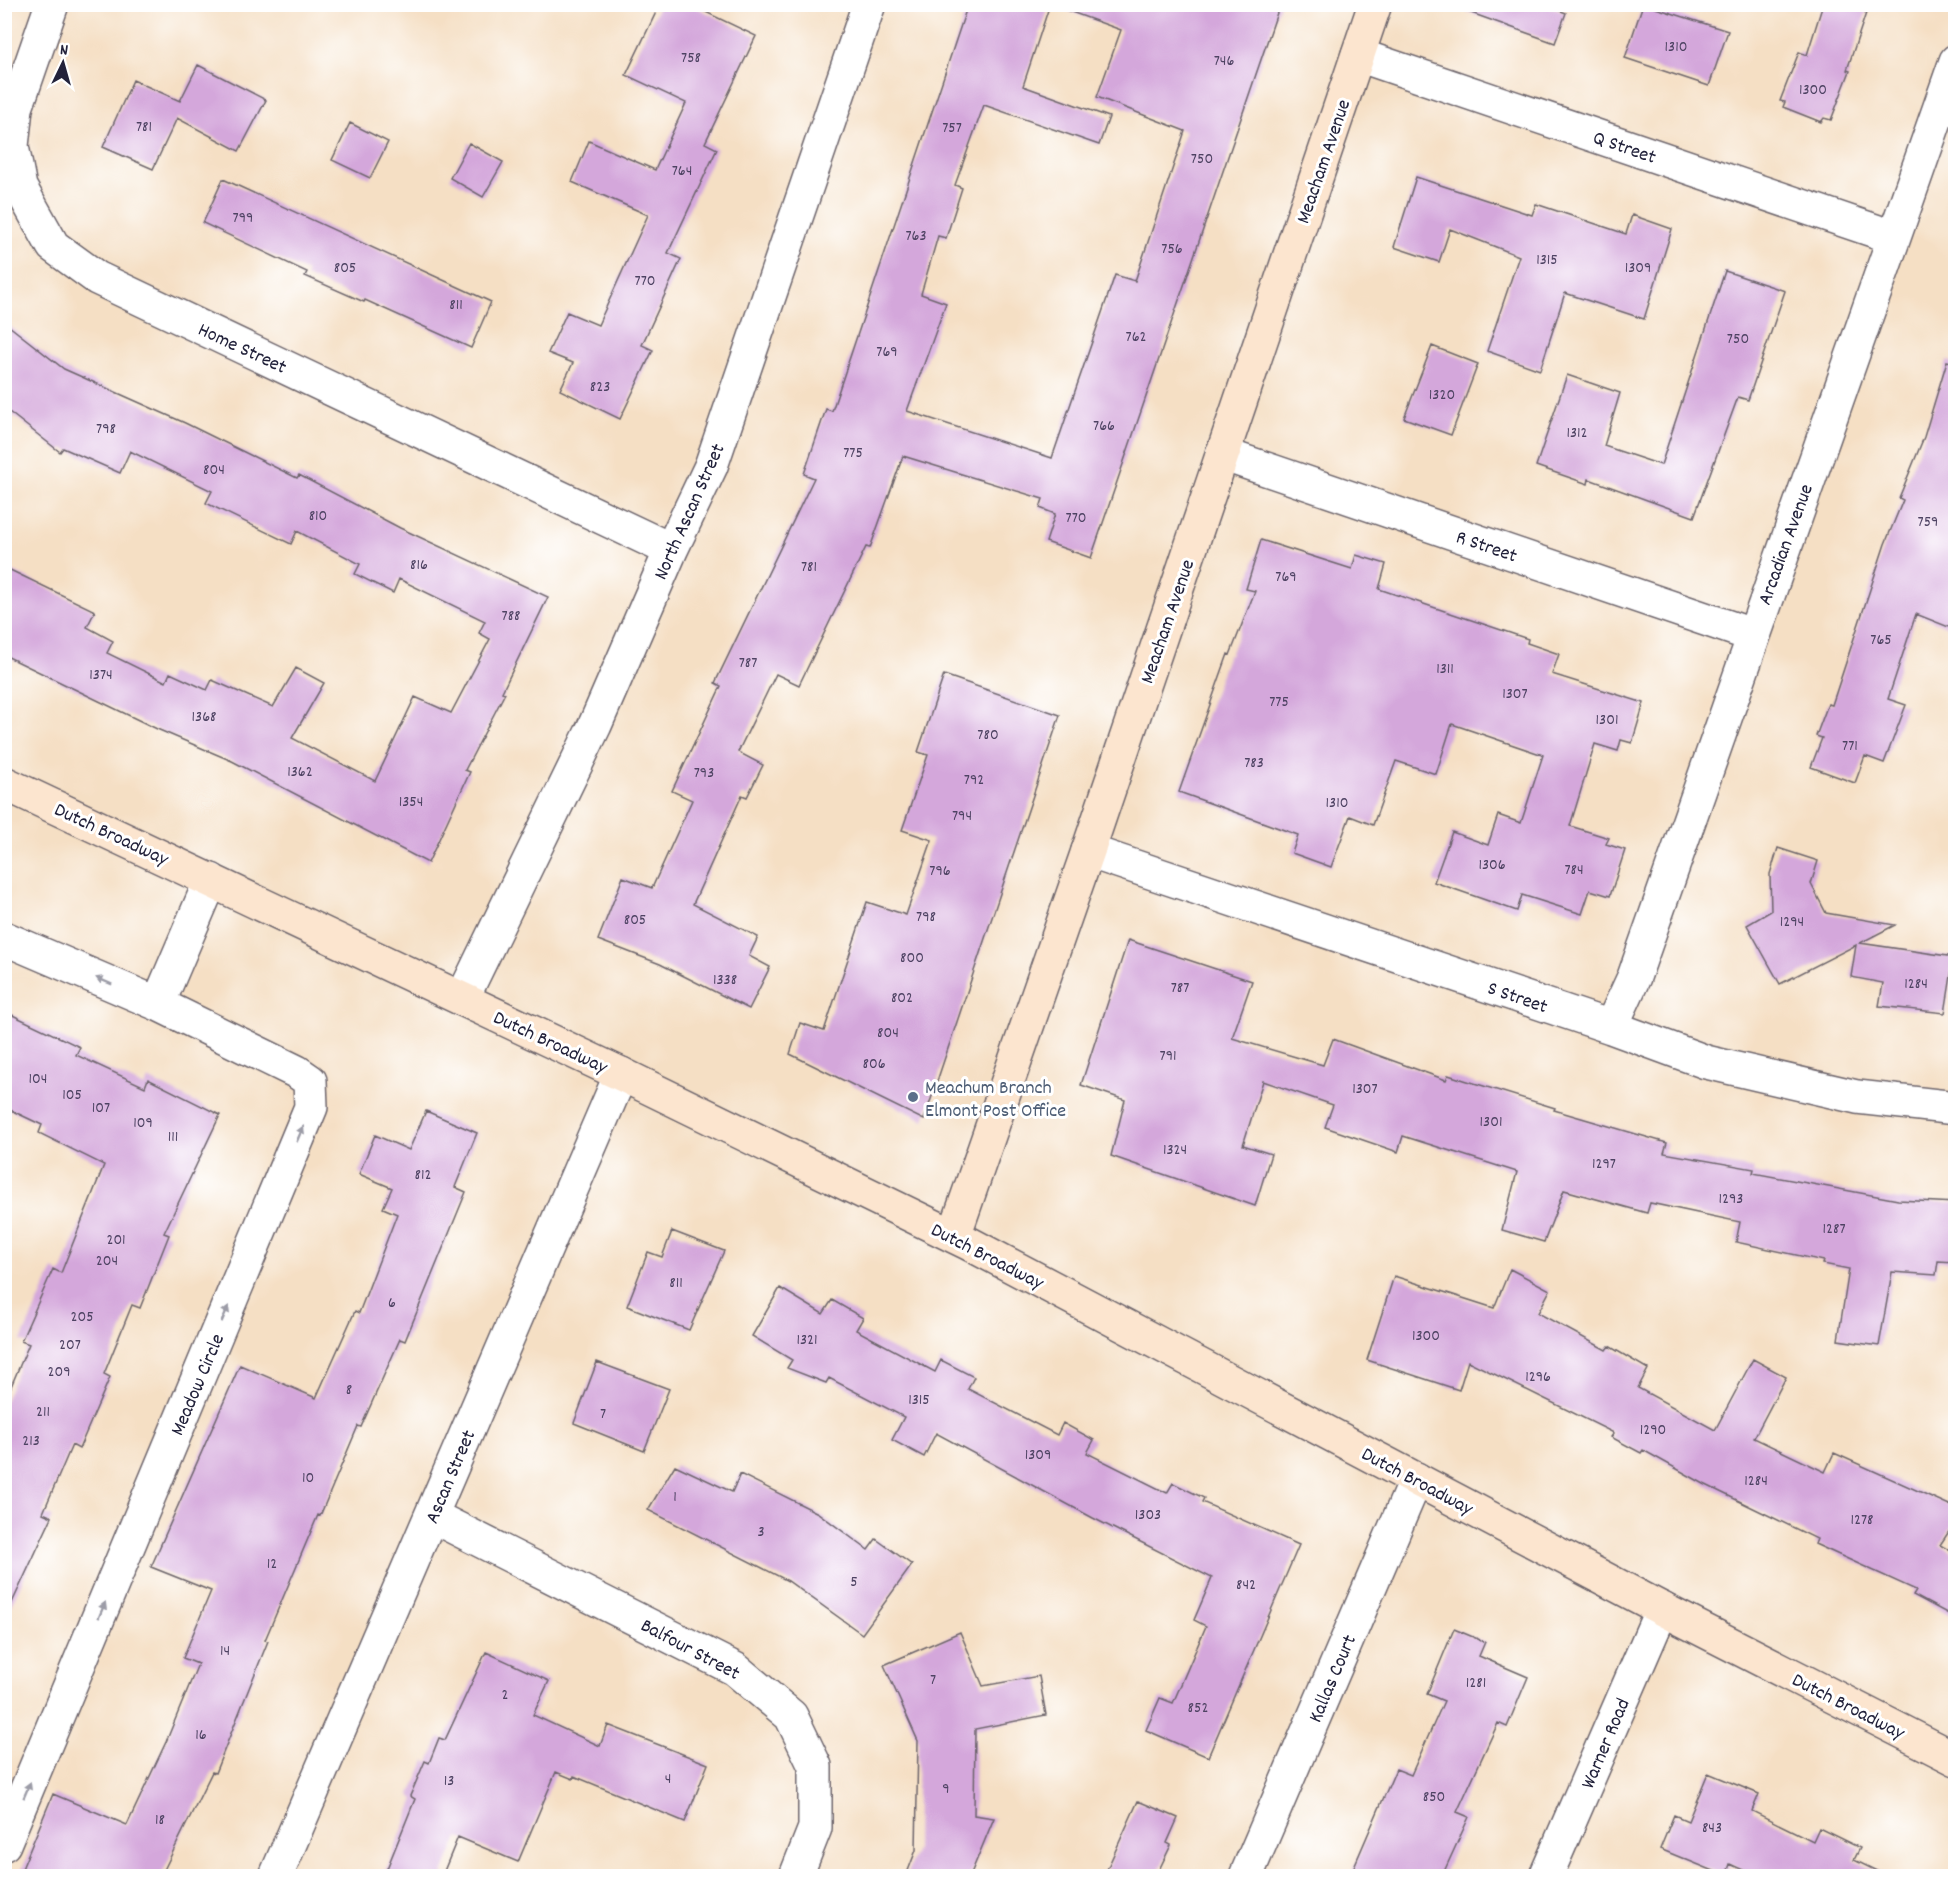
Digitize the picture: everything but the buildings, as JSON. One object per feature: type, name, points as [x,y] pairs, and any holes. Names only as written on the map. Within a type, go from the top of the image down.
[{"type":"main road","name":"Meacham Avenue","points":[[954,1236],[1088,851],[1375,4]]},
{"type":"main road","name":"Dutch Broadway","points":[[4,783],[621,1074],[954,1236],[1662,1609],[1956,1759]]},
{"type":"street","name":"Home Street","points":[[52,4],[16,108],[12,146],[20,187],[53,246],[97,278],[671,549]]},
{"type":"street","name":"North Ascan Street","points":[[462,999],[595,725],[671,549],[711,466],[869,4]]},
{"type":"street","name":"Q Street","points":[[1358,54],[1893,237]]},
{"type":"street","name":"Arcadian Avenue","points":[[1611,1027],[1634,977],[1752,635],[1956,61]]},
{"type":"street","name":"R Street","points":[[1222,454],[1752,635]]},
{"type":"street","name":"S Street","points":[[1088,851],[1611,1027],[1707,1062],[1857,1097],[1956,1108]]},
{"type":"street","points":[[158,1004],[211,880]]},
{"type":"street","name":"Meadow Circle","points":[[4,938],[158,1004],[297,1072],[310,1081],[312,1107],[4,1844]]},
{"type":"street","name":"Ascan Street","points":[[276,1876],[621,1074]]},
{"type":"street","name":"Kallas Court","points":[[1245,1876],[1416,1479]]},
{"type":"street","name":"Balfour Street","points":[[432,1516],[735,1669],[791,1716],[815,1766],[815,1828],[796,1876]]},
{"type":"street","name":"Warner Road","points":[[1546,1876],[1662,1609]]},
{"type":"place","name":"Meachum Branch Elmont Post Office","points":[[913,1097]]}]
